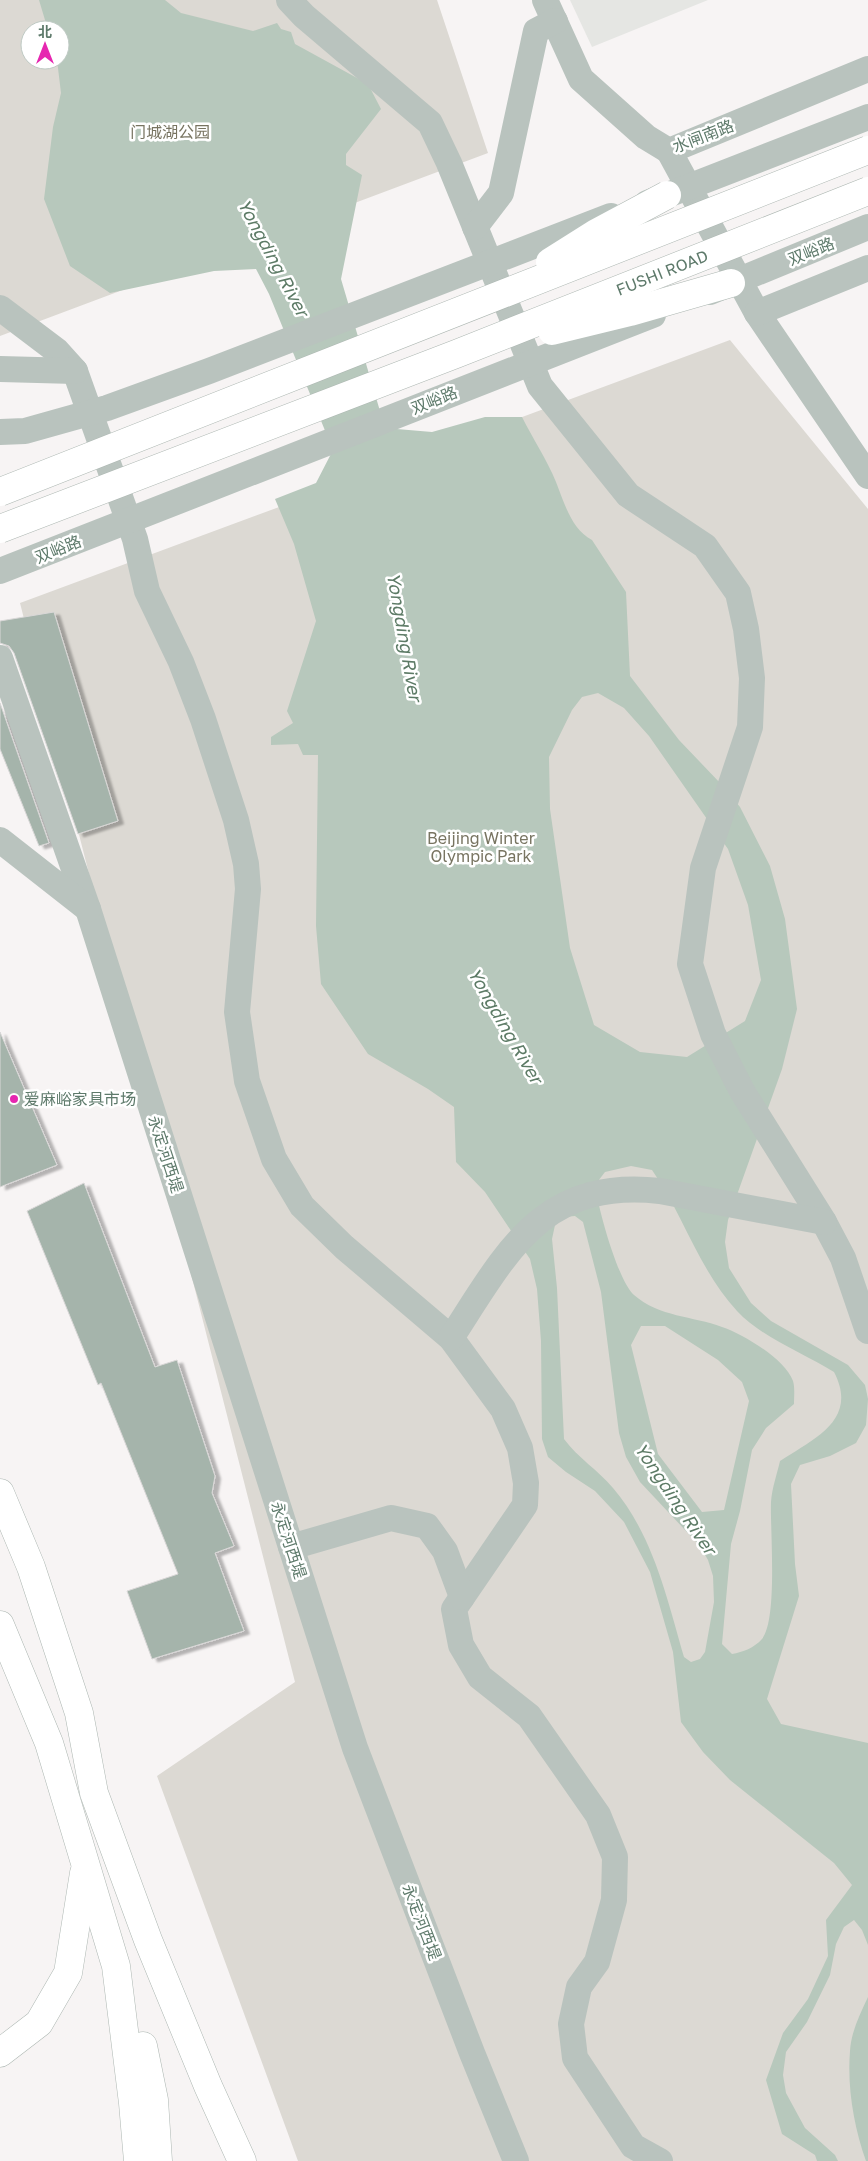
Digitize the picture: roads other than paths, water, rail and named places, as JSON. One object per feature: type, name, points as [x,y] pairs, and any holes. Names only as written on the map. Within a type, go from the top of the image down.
[{"type":"highway","points":[[0,492],[868,150]]},
{"type":"highway","name":"FUSHI ROAD","points":[[456,354],[868,191]]},
{"type":"highway","points":[[491,298],[596,233],[667,195]]},
{"type":"highway","points":[[0,529],[456,354],[630,312],[731,283]]},
{"type":"highway","points":[[0,1493],[30,1567],[79,1713],[154,2100],[158,2161]]},
{"type":"highway","points":[[0,1624],[50,1743],[116,1966],[133,2103],[138,2161]]},
{"type":"highway","points":[[94,1793],[148,1940],[208,2086],[242,2161]]},
{"type":"highway","points":[[0,2052],[39,2022],[68,1973],[85,1864]]},
{"type":"street","points":[[290,0],[304,16],[430,123],[449,163],[540,386],[628,495],[705,546],[738,593],[746,629],[752,678],[750,726],[704,868],[690,964],[713,1034],[742,1091],[824,1222],[843,1258],[868,1331]]},
{"type":"street","points":[[475,226],[501,193],[536,31],[550,10]]},
{"type":"street","name":"水闸南路","points":[[550,10],[581,79],[646,137],[669,151],[868,69]]},
{"type":"street","points":[[0,432],[25,431],[107,408],[209,371],[868,117]]},
{"type":"street","points":[[669,151],[756,313],[868,476]]},
{"type":"street","name":"双峪路","points":[[0,571],[731,283],[868,227]]},
{"type":"street","points":[[756,313],[868,268]]},
{"type":"street","points":[[0,308],[57,351],[75,371],[135,539],[147,591],[181,662],[200,710],[236,820],[246,864],[248,889],[237,1012],[247,1081],[274,1159],[302,1206],[344,1247],[451,1338],[503,1409],[520,1448],[526,1483],[525,1505],[454,1609],[461,1645],[480,1677],[530,1716],[598,1815],[615,1858],[614,1900],[597,1962],[580,1987],[571,2024],[575,2058],[633,2146],[660,2161]]},
{"type":"street","points":[[0,369],[75,371]]},
{"type":"street","name":"永定河西堤","points":[[0,658],[88,909],[355,1748],[468,2044],[516,2161]]},
{"type":"street","points":[[0,840],[88,909]]},
{"type":"street","points":[[451,1338],[514,1244],[539,1220],[564,1204],[602,1192],[635,1188],[660,1191],[824,1222]]},
{"type":"street","points":[[291,1547],[391,1518],[427,1526],[445,1550],[462,1597]]},
{"type":"water","name":"Yongding River","points":[[39,0],[165,0],[181,13],[253,31],[277,23],[281,29],[291,32],[295,44],[368,84],[381,109],[346,154],[346,165],[362,175],[341,279],[385,428],[432,432],[485,417],[522,417],[556,482],[573,522],[592,540],[626,592],[630,676],[679,740],[740,807],[770,866],[785,919],[797,1009],[782,1069],[728,1220],[725,1242],[729,1268],[751,1303],[771,1321],[848,1365],[865,1385],[868,1399],[866,1425],[856,1443],[830,1456],[800,1465],[791,1484],[795,1564],[799,1596],[767,1699],[781,1724],[868,1743],[868,1945],[862,1930],[854,1920],[844,1927],[836,1944],[830,1975],[807,2022],[786,2052],[783,2075],[786,2093],[805,2128],[835,2155],[838,2161],[817,2161],[815,2155],[782,2134],[766,2080],[783,2033],[808,1999],[828,1956],[826,1920],[852,1885],[834,1863],[730,1780],[703,1752],[681,1722],[673,1652],[650,1572],[624,1522],[595,1491],[566,1472],[548,1457],[542,1439],[541,1341],[537,1289],[530,1259],[485,1192],[456,1162],[454,1107],[428,1089],[368,1054],[321,984],[316,926],[318,755],[303,755],[298,744],[271,745],[271,737],[293,723],[287,711],[316,621],[294,544],[275,499],[316,483],[333,450],[269,294],[256,269],[214,271],[110,293],[70,266],[44,199],[53,127],[61,93],[58,70],[70,70],[70,20],[45,20]],"holes":[[[598,693],[624,708],[649,736],[728,849],[748,905],[761,980],[745,1021],[687,1057],[640,1052],[594,1025],[570,948],[550,809],[549,757],[572,710],[582,697]],[[631,1166],[652,1170],[712,1278],[737,1311],[770,1337],[834,1372],[840,1389],[841,1403],[837,1415],[829,1426],[819,1436],[780,1461],[771,1502],[772,1594],[767,1629],[759,1642],[752,1647],[732,1654],[722,1644],[731,1544],[740,1511],[752,1450],[766,1428],[794,1404],[793,1381],[789,1373],[773,1356],[741,1335],[711,1323],[654,1308],[634,1295],[615,1260],[600,1210],[595,1185],[605,1172]],[[575,1216],[583,1222],[601,1292],[619,1433],[626,1457],[640,1482],[700,1546],[708,1560],[713,1576],[714,1602],[705,1652],[700,1659],[691,1662],[684,1657],[665,1590],[639,1526],[613,1488],[564,1439],[557,1288],[552,1239],[555,1225],[564,1217]],[[641,1326],[665,1326],[718,1360],[742,1382],[749,1401],[724,1510],[702,1512],[658,1454],[631,1345]]]},
{"type":"water","points":[[868,1997],[868,2161],[866,2161],[852,2107],[849,2065],[852,2037]]},
{"type":"place","name":"爱麻峪家具市场","points":[[14,1099]]},
{"type":"park label","name":"门城湖公园","points":[[170,132]]},
{"type":"park label","name":"Beijing Winter Olympic Park","points":[[481,847]]}]
